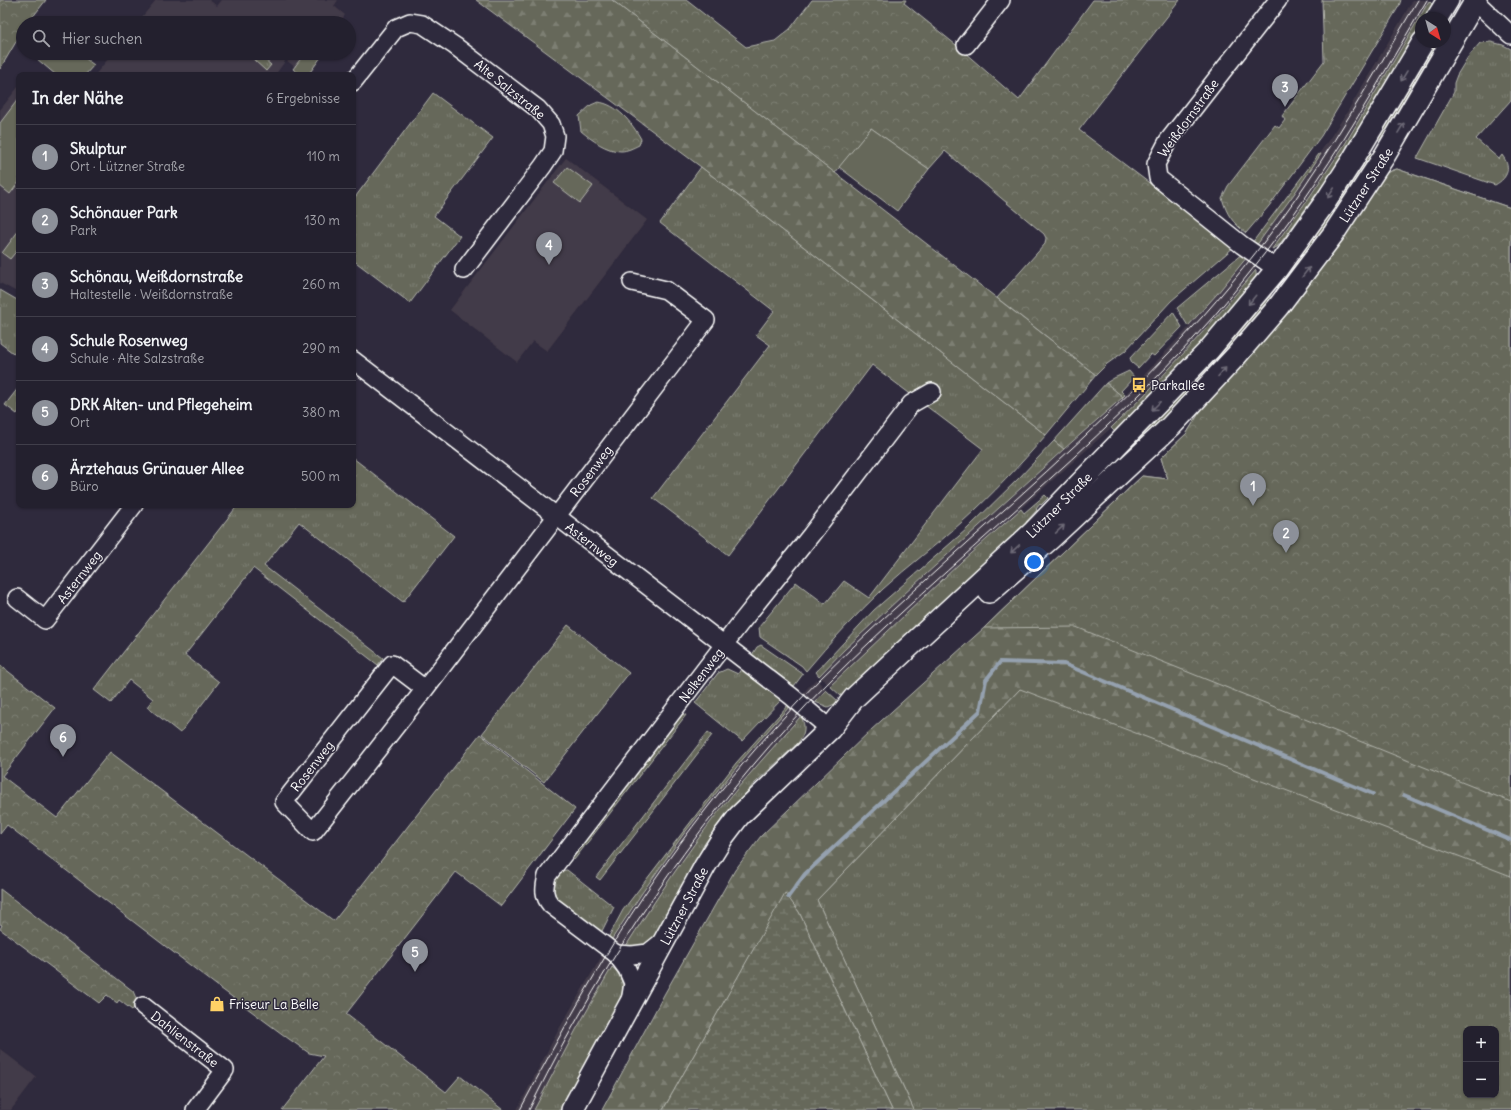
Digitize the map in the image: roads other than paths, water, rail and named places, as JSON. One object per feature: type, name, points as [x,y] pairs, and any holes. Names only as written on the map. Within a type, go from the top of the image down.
[{"type":"main road","points":[[1441,12],[1448,0]]},
{"type":"main road","name":"Lützner Straße","points":[[572,1110],[629,1009],[705,866],[739,816],[830,729],[870,701],[987,594],[1050,539],[1171,426],[1236,356],[1278,306],[1334,233],[1385,155],[1475,0]]},
{"type":"main road","name":"Lützner Straße","points":[[830,729],[854,698],[1032,533],[1173,389],[1219,339],[1277,269],[1326,201],[1419,48]]},
{"type":"main road","name":"Lützner Straße","points":[[1236,356],[1247,331],[1282,288],[1284,275],[1277,269]]},
{"type":"street","points":[[966,46],[1001,0]]},
{"type":"street","name":"Weißdornstraße","points":[[1277,269],[1242,245],[1158,178],[1156,164],[1168,141],[1278,0]]},
{"type":"street","points":[[1475,0],[1511,35]]},
{"type":"street","name":"Alte Salzstraße","points":[[356,78],[396,28],[410,22],[422,24],[455,46],[538,109],[551,124],[555,136],[553,151],[464,270]]},
{"type":"street","name":"Rosenweg","points":[[425,689],[392,664],[284,802],[313,832],[425,689],[706,320],[666,290],[632,282]]},
{"type":"street","name":"Asternweg","points":[[356,362],[805,707],[830,729]]},
{"type":"street","name":"Nelkenweg","points":[[629,1009],[633,983],[627,969],[616,954],[551,906],[546,899],[544,891],[547,876],[723,645],[811,535],[911,404],[932,392]]},
{"type":"street","name":"Asternweg","points":[[17,598],[45,620],[132,508]]},
{"type":"street","points":[[616,954],[632,955],[648,953],[666,939]]},
{"type":"street","name":"Dahlienstraße","points":[[143,1006],[225,1070],[194,1110]]},
{"type":"waterway","points":[[788,897],[805,874],[980,711],[986,680],[1000,662],[1064,664],[1373,794]]},
{"type":"waterway","points":[[1404,795],[1511,840]]},
{"type":"tram line","points":[[520,1110],[585,991],[631,915],[680,844],[733,775],[790,710],[835,664],[1079,442],[1173,349],[1203,316],[1256,252],[1305,185],[1349,116],[1418,0]]},
{"type":"tram line","points":[[529,1110],[566,1039],[622,944],[652,898],[717,809],[788,725],[826,685],[923,593],[1072,459],[1168,366],[1213,317],[1240,285],[1314,185],[1358,116],[1427,0]]},
{"type":"place","name":"Schönau, Weißdornstraße","points":[[1285,107]]},
{"type":"place","name":"Schule Rosenweg","points":[[549,265]]},
{"type":"place","name":"Parkallee","points":[[1139,385]]},
{"type":"place","name":"Skulptur","points":[[1253,506]]},
{"type":"place","name":"Schönauer Park","points":[[1286,553]]},
{"type":"place","name":"Ärztehaus Grünauer Allee","points":[[63,757]]},
{"type":"place","name":"DRK Alten- und Pflegeheim","points":[[415,972]]},
{"type":"place","name":"Friseur La Belle","points":[[217,1004]]}]
